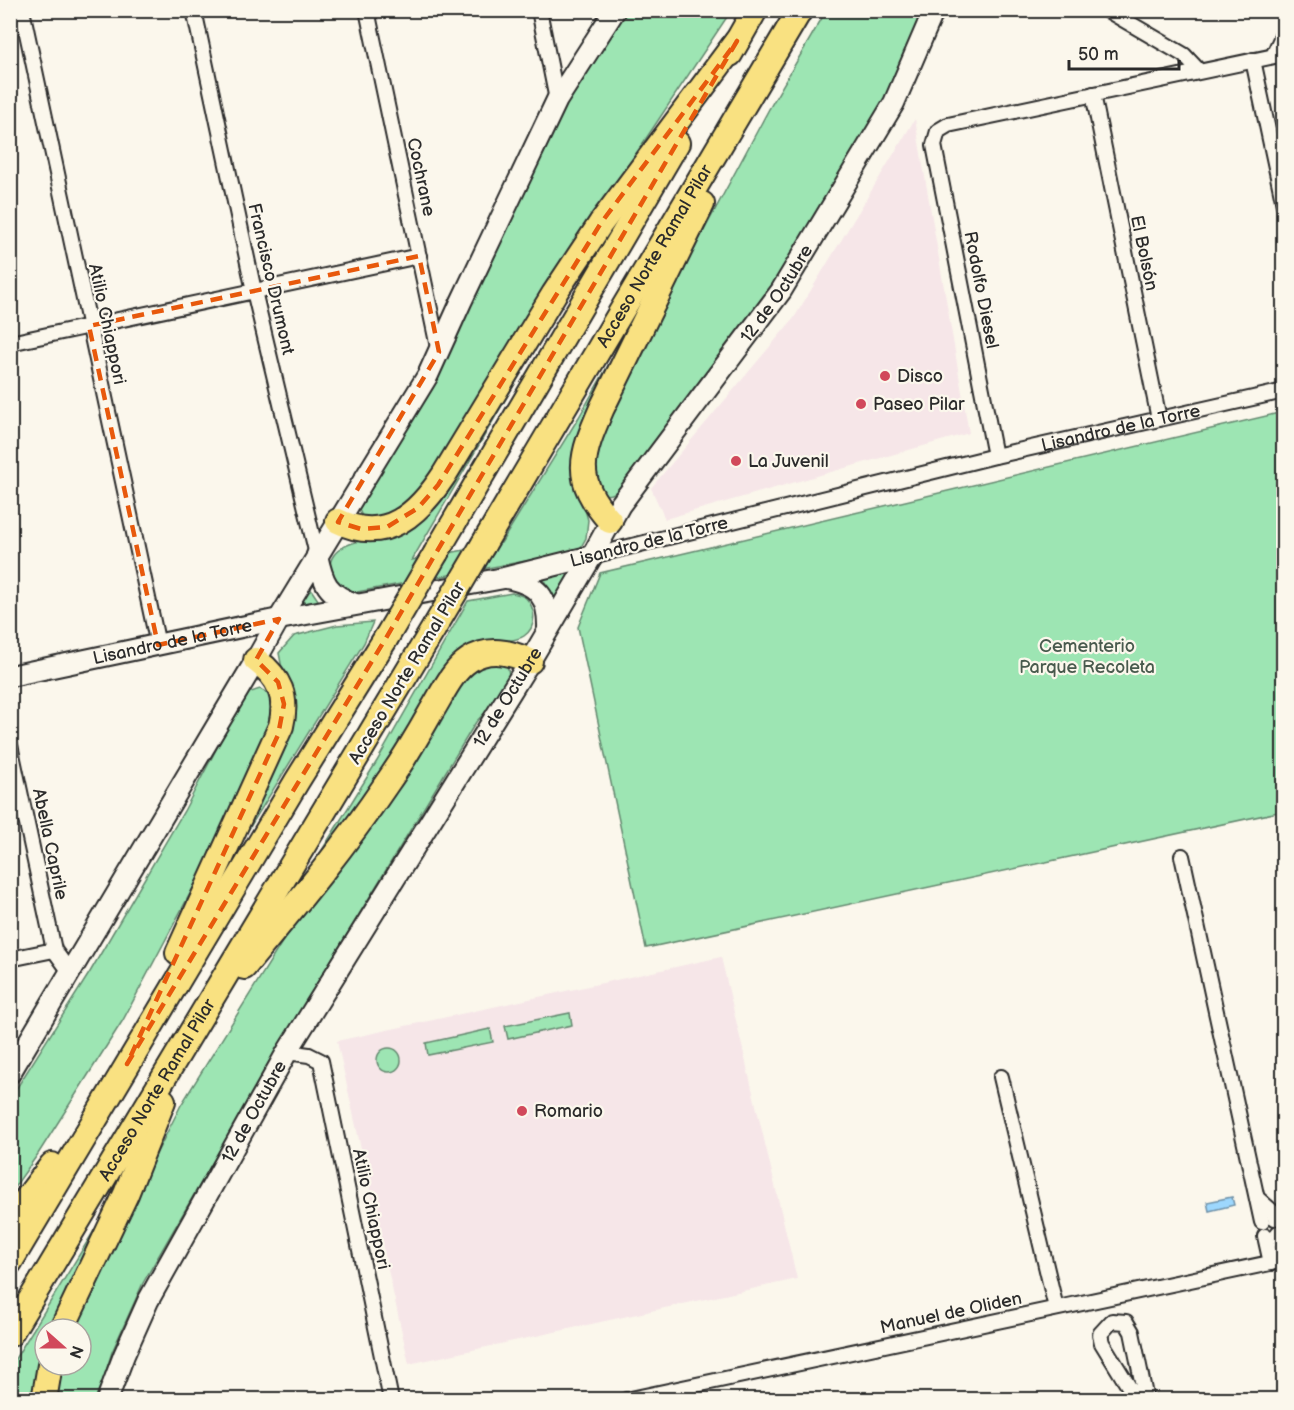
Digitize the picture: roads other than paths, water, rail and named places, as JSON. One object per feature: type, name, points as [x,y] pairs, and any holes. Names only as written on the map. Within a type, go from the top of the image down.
[{"type":"highway","name":"Acceso Norte Ramal Pilar","points":[[10,1262],[127,1064],[386,638],[756,10]]},
{"type":"highway","name":"Acceso Norte Ramal Pilar","points":[[10,1335],[434,628],[800,10]]},
{"type":"highway","points":[[338,521],[361,529],[387,527],[408,516],[429,497],[554,294],[601,223],[737,41]]},
{"type":"highway","points":[[610,521],[591,497],[584,479],[585,453],[592,430],[781,43]]},
{"type":"highway","points":[[68,1317],[126,1194],[194,1027],[353,833],[462,666],[476,656],[489,652],[507,652],[530,661]]},
{"type":"highway","points":[[10,1221],[127,1064],[281,726],[284,704],[282,690],[274,676],[256,660]]},
{"type":"highway","points":[[44,1400],[48,1377]]},
{"type":"street","name":"Atilio Chiappori","points":[[22,10],[158,645]]},
{"type":"street","name":"Francisco Drumont","points":[[194,10],[254,291],[317,555]]},
{"type":"street","name":"Cochrane","points":[[367,10],[439,352]]},
{"type":"street","points":[[539,10],[557,100]]},
{"type":"street","points":[[10,1073],[317,555],[428,375],[557,100],[615,10]]},
{"type":"street","name":"12 de Octubre","points":[[107,1400],[148,1300],[286,1052],[530,661],[620,505],[781,291],[894,103],[934,10]]},
{"type":"street","points":[[1107,10],[1184,56],[1199,71]]},
{"type":"street","points":[[1093,94],[1278,55],[1284,32]]},
{"type":"street","points":[[1253,60],[1284,205]]},
{"type":"street","name":"Rodolfo Diesel","points":[[995,456],[934,145],[938,131],[948,125],[1093,94]]},
{"type":"street","name":"El Bolsón","points":[[1093,94],[1159,419]]},
{"type":"street","points":[[10,343],[419,256]]},
{"type":"street","name":"Lisandro de la Torre","points":[[10,676],[279,619],[504,578],[995,456],[1284,391]]},
{"type":"street","points":[[317,555],[326,586],[337,596],[355,604]]},
{"type":"street","points":[[504,578],[527,584],[539,592],[548,608],[549,629]]},
{"type":"street","name":"Abella Caprile","points":[[10,745],[54,950]]},
{"type":"street","points":[[1182,856],[1257,1198],[1274,1213],[1268,1220]]},
{"type":"street","points":[[10,959],[54,950],[70,972]]},
{"type":"street","name":"Atilio Chiappori","points":[[286,1052],[309,1055],[321,1061],[391,1400]]},
{"type":"street","points":[[1001,1077],[1056,1308]]},
{"type":"street","points":[[1272,1234],[1279,1260]]},
{"type":"street","name":"Manuel de Oliden","points":[[626,1400],[1279,1260]]},
{"type":"street","points":[[1137,1400],[1102,1343],[1100,1334],[1112,1321],[1126,1322],[1132,1332],[1146,1400]]},
{"type":"water","points":[[1232,1197],[1234,1205],[1209,1211],[1207,1202]]},
{"type":"place","name":"Disco","points":[[885,376]]},
{"type":"place","name":"Paseo Pilar","points":[[861,404]]},
{"type":"place","name":"La Juvenil","points":[[736,461]]},
{"type":"place","name":"Romario","points":[[522,1111]]},
{"type":"park label","name":"Cementerio Parque Recoleta","points":[[1087,656]]}]
